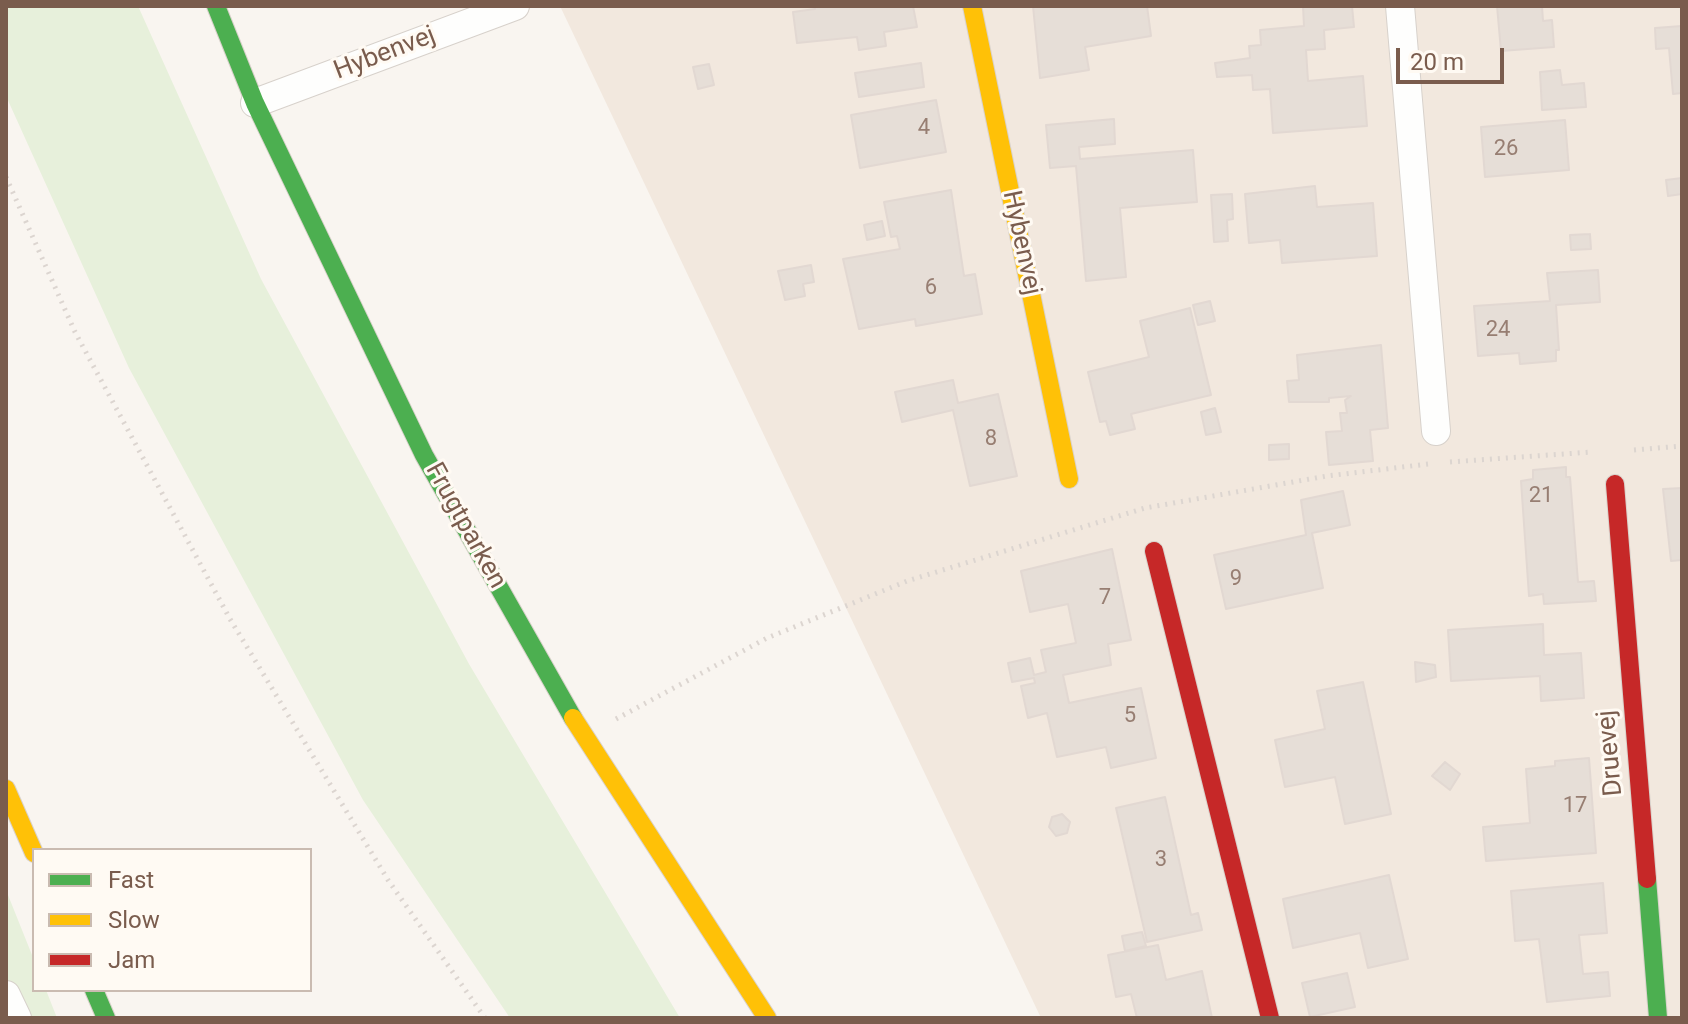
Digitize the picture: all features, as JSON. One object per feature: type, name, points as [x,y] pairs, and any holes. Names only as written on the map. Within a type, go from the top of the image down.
[{"type":"main road","name":"Frugtparken","points":[[216,6],[255,103],[424,455],[583,736],[767,1018]]},
{"type":"main road","name":"Hybenvej","points":[[972,6],[1069,479]]},
{"type":"main road","name":"Druevej","points":[[1615,484],[1658,1018]]},
{"type":"main road","points":[[1154,551],[1270,1018]]},
{"type":"main road","points":[[6,789],[32,848]]},
{"type":"main road","points":[[95,992],[106,1018]]},
{"type":"street","name":"Hybenvej","points":[[255,103],[515,6]]},
{"type":"street","points":[[1400,6],[1436,431]]},
{"type":"street","points":[[6,995],[17,1018]]},
{"type":"path","points":[[6,177],[75,332],[230,619],[388,880],[485,1018]]},
{"type":"shaded area","points":[[560,6],[1682,6],[1682,1018],[1041,1018]]},
{"type":"green space","points":[[6,6],[138,6],[261,279],[469,664],[680,1018],[510,1018],[363,800],[129,368],[6,96]]},
{"type":"green space","points":[[6,890],[32,955],[32,992],[47,992],[57,1018],[6,1018]]},
{"type":"building","points":[[814,6],[913,6],[917,27],[884,32],[886,46],[859,50],[857,37],[797,43],[793,12],[815,9]]},
{"type":"building","points":[[1033,6],[1147,6],[1151,36],[1085,47],[1089,70],[1040,78]]},
{"type":"building","points":[[1303,6],[1352,6],[1354,27],[1324,30],[1325,49],[1306,50],[1308,81],[1363,76],[1367,126],[1273,133],[1270,89],[1253,90],[1252,75],[1217,77],[1215,63],[1250,58],[1249,46],[1261,45],[1260,30],[1304,26]]},
{"type":"building","points":[[1497,6],[1542,6],[1543,21],[1552,20],[1554,47],[1501,51]]},
{"type":"building","points":[[1682,26],[1682,93],[1673,94],[1669,48],[1656,49],[1655,28]]},
{"type":"building","points":[[921,63],[924,87],[859,97],[855,73]]},
{"type":"building","points":[[709,64],[714,85],[698,89],[693,67]]},
{"type":"building","points":[[1560,70],[1562,85],[1584,83],[1586,107],[1542,110],[1540,72]]},
{"type":"building","points":[[936,100],[946,152],[860,168],[851,115]]},
{"type":"building","points":[[1114,119],[1115,144],[1079,147],[1080,159],[1193,150],[1197,202],[1120,208],[1126,277],[1086,281],[1076,166],[1050,168],[1046,125]]},
{"type":"building","points":[[1565,120],[1569,170],[1485,177],[1481,127]]},
{"type":"building","points":[[1682,178],[1682,194],[1668,196],[1666,180]]},
{"type":"building","points":[[1315,186],[1317,207],[1373,203],[1377,256],[1282,263],[1280,240],[1249,243],[1245,194]]},
{"type":"building","points":[[951,190],[964,276],[975,274],[982,314],[916,326],[915,319],[859,329],[843,259],[900,249],[897,236],[891,237],[884,202]]},
{"type":"building","points":[[1232,194],[1233,219],[1227,220],[1228,241],[1214,242],[1211,195]]},
{"type":"building","points":[[882,221],[885,236],[867,240],[864,225]]},
{"type":"building","points":[[1590,234],[1591,249],[1571,250],[1570,235]]},
{"type":"building","points":[[811,265],[814,282],[803,284],[805,296],[785,300],[778,271]]},
{"type":"building","points":[[1598,270],[1600,302],[1556,305],[1559,350],[1556,350],[1556,361],[1520,364],[1519,353],[1478,356],[1474,306],[1550,301],[1547,273]]},
{"type":"building","points":[[1210,301],[1215,321],[1198,325],[1193,305]]},
{"type":"building","points":[[1190,308],[1211,395],[1131,414],[1135,429],[1110,435],[1106,421],[1100,422],[1088,372],[1149,357],[1140,321]]},
{"type":"building","points":[[1381,345],[1388,428],[1370,430],[1373,461],[1329,465],[1326,432],[1342,431],[1340,413],[1347,413],[1345,400],[1351,396],[1329,398],[1329,402],[1289,402],[1287,381],[1299,380],[1297,355]]},
{"type":"building","points":[[953,380],[958,403],[998,394],[1017,476],[970,486],[953,410],[902,422],[895,392]]},
{"type":"building","points":[[1215,408],[1221,432],[1206,435],[1201,412]]},
{"type":"building","points":[[1289,444],[1289,459],[1269,460],[1269,445]]},
{"type":"building","points":[[1566,467],[1566,477],[1570,477],[1578,582],[1594,581],[1596,601],[1544,604],[1543,594],[1529,596],[1521,481],[1533,479],[1533,470]]},
{"type":"building","points":[[1682,488],[1682,560],[1671,561],[1663,489]]},
{"type":"building","points":[[1343,491],[1350,525],[1312,533],[1323,588],[1226,609],[1214,555],[1306,535],[1301,500]]},
{"type":"building","points":[[1112,549],[1131,640],[1108,644],[1111,665],[1063,675],[1069,703],[1141,688],[1156,758],[1111,768],[1106,747],[1057,757],[1047,713],[1028,718],[1021,686],[1035,683],[1034,678],[1012,682],[1008,663],[1030,658],[1034,675],[1046,672],[1041,650],[1076,643],[1068,604],[1030,612],[1021,571]]},
{"type":"building","points":[[1543,624],[1544,655],[1581,653],[1584,698],[1541,701],[1540,676],[1451,681],[1448,630]]},
{"type":"building","points":[[1415,662],[1435,665],[1436,677],[1416,682]]},
{"type":"building","points":[[1363,682],[1391,814],[1345,824],[1335,777],[1285,787],[1275,740],[1325,729],[1317,691]]},
{"type":"building","points":[[1589,758],[1596,853],[1486,861],[1483,827],[1530,823],[1526,769],[1555,766],[1555,761]]},
{"type":"building","points":[[1445,762],[1460,774],[1450,790],[1432,776]]},
{"type":"building","points":[[1165,797],[1191,915],[1198,913],[1202,930],[1147,942],[1116,808]]},
{"type":"building","points":[[1062,814],[1070,822],[1067,833],[1056,836],[1049,827],[1052,817]]},
{"type":"building","points":[[1389,875],[1408,959],[1368,968],[1360,933],[1293,948],[1283,899]]},
{"type":"building","points":[[1603,883],[1607,933],[1579,935],[1583,974],[1608,972],[1610,996],[1547,1002],[1539,939],[1515,941],[1511,891]]},
{"type":"building","points":[[1142,932],[1146,946],[1125,951],[1122,936]]},
{"type":"building","points":[[1158,945],[1166,980],[1202,971],[1212,1018],[1137,1018],[1131,994],[1116,997],[1108,955]]},
{"type":"building","points":[[1347,973],[1355,1007],[1310,1017],[1302,983]]},
{"type":"traffic: fast","points":[[216,6],[255,103],[424,455],[573,718]]},
{"type":"traffic: fast","points":[[1647,879],[1658,1018]]},
{"type":"traffic: fast","points":[[95,992],[106,1018]]},
{"type":"traffic: slow","points":[[972,6],[1069,479]]},
{"type":"traffic: slow","points":[[573,718],[767,1018]]},
{"type":"traffic: slow","points":[[6,789],[32,848]]},
{"type":"traffic: jam","points":[[1615,484],[1647,879]]},
{"type":"traffic: jam","points":[[1154,551],[1270,1018]]}]
